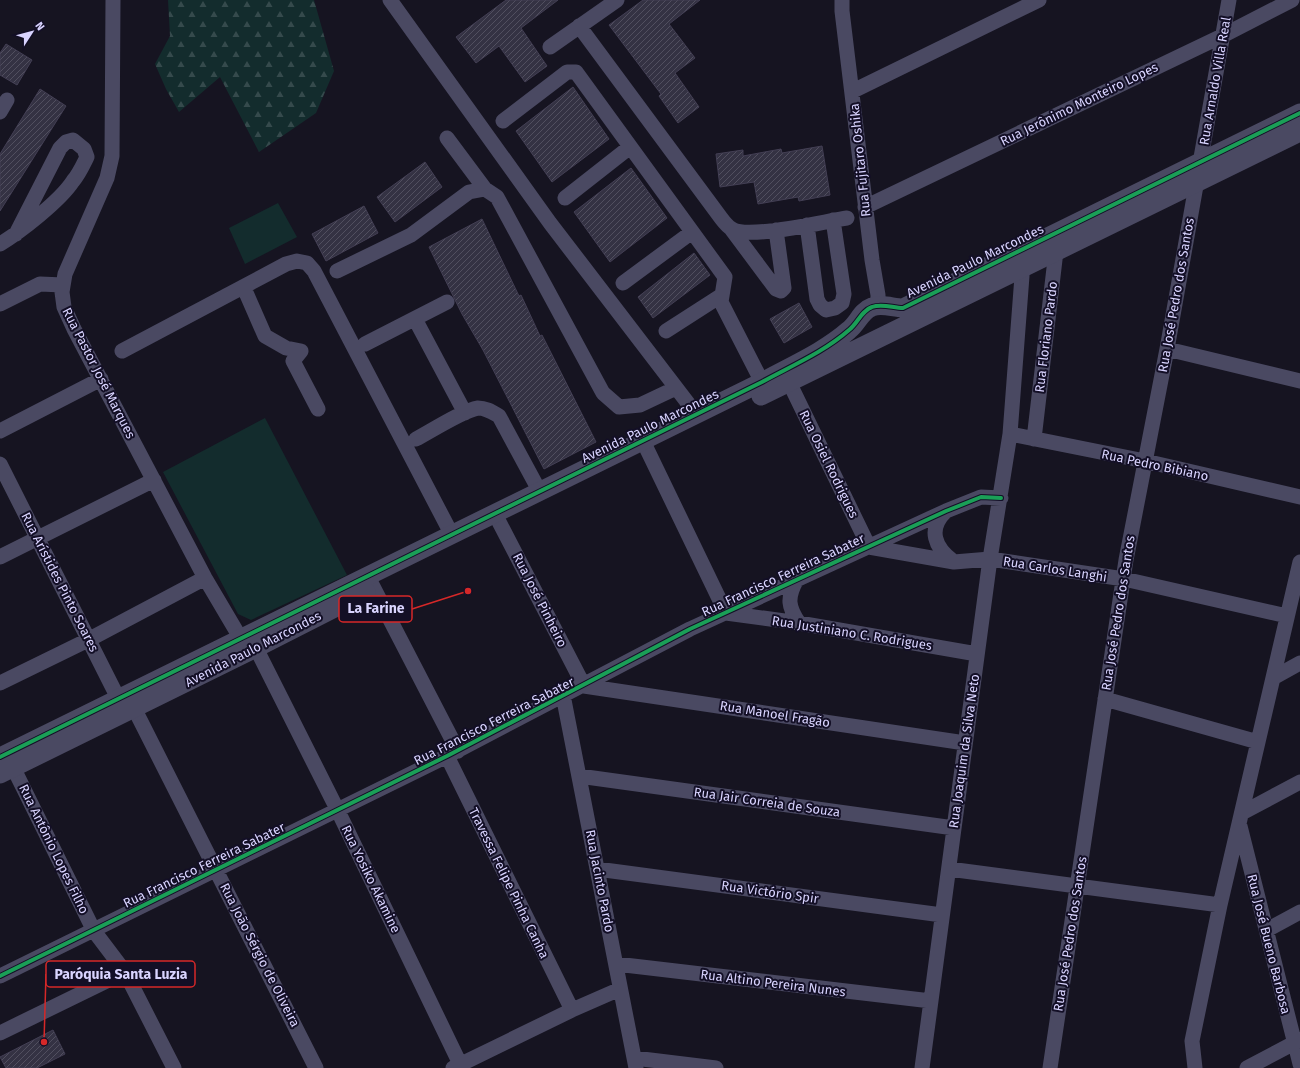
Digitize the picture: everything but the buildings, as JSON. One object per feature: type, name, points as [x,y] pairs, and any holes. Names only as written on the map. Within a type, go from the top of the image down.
[{"type":"street","name":"Rua Pastor José Marques","points":[[113,0],[112,156],[107,178],[65,274],[62,292],[64,307],[205,578],[249,644]]},
{"type":"street","points":[[390,0],[550,223],[697,415]]},
{"type":"street","points":[[550,47],[617,0]]},
{"type":"street","points":[[852,91],[1038,0]]},
{"type":"street","name":"Rua Arnaldo Villa Real","points":[[1201,161],[1229,0]]},
{"type":"street","name":"Rua Jerônimo Monteiro Lopes","points":[[866,207],[1222,36],[1292,0]]},
{"type":"street","name":"Rua Fujitaro Oshika","points":[[840,4],[878,295],[878,306]]},
{"type":"street","points":[[579,26],[721,218],[732,230],[776,289],[781,291],[784,288],[776,230]]},
{"type":"street","points":[[503,121],[567,72],[576,72],[725,277],[721,302],[762,382]]},
{"type":"street","name":"Avenida Paulo Marcondes","points":[[371,582],[452,535],[498,519],[540,492],[789,382],[879,338],[1201,161],[1300,113]]},
{"type":"street","name":"Avenida Paulo Marcondes","points":[[1053,243],[1197,182],[1300,132]]},
{"type":"street","points":[[447,138],[485,189],[497,197],[603,393],[619,407],[640,405],[676,388]]},
{"type":"street","points":[[0,244],[16,234],[73,182],[87,157],[84,149],[73,140],[66,142],[60,148],[16,234]]},
{"type":"street","points":[[565,198],[630,147]]},
{"type":"street","name":"Rua José Pedro dos Santos","points":[[1050,1068],[1126,560],[1201,161]]},
{"type":"street","points":[[337,271],[411,235],[469,192],[485,189]]},
{"type":"street","points":[[732,230],[750,233],[840,219],[844,294],[842,303],[835,308],[826,310],[820,305],[817,299],[807,225]]},
{"type":"street","points":[[623,283],[692,232]]},
{"type":"street","name":"Rua Floriano Pardo","points":[[1034,439],[1053,243]]},
{"type":"street","points":[[122,351],[244,288],[286,264],[297,260],[307,262],[314,271],[452,535]]},
{"type":"street","name":"Avenida Paulo Marcondes","points":[[5,763],[249,644],[645,446],[697,415],[762,382],[841,338],[854,326],[857,319],[878,306],[903,308],[1019,260]]},
{"type":"street","name":"Rua Floriano Pardo","points":[[1010,434],[1022,276],[1019,260]]},
{"type":"street","points":[[0,304],[40,284],[63,285]]},
{"type":"street","points":[[244,288],[265,336],[286,348],[301,351],[293,361],[318,410]]},
{"type":"street","points":[[666,331],[722,295]]},
{"type":"street","points":[[365,344],[447,302]]},
{"type":"street","points":[[854,326],[855,332],[862,342],[879,338],[892,329],[896,321],[892,312],[878,306]]},
{"type":"street","points":[[415,318],[466,413]]},
{"type":"street","points":[[1166,349],[1300,381]]},
{"type":"street","points":[[0,431],[101,379]]},
{"type":"street","name":"Rua Osiel Rodrigues","points":[[789,382],[869,546]]},
{"type":"street","points":[[416,439],[466,413],[478,408],[488,409],[499,416],[540,492]]},
{"type":"street","name":"Rua Pedro Bibiano","points":[[1010,434],[1145,461],[1300,498]]},
{"type":"street","name":"Rua Joaquim da Silva Neto","points":[[922,1068],[990,559],[1001,498],[1010,434]]},
{"type":"street","points":[[645,446],[726,613]]},
{"type":"street","name":"Rua Arístides Pinto Soares","points":[[0,464],[88,640],[126,704]]},
{"type":"street","points":[[0,557],[154,480]]},
{"type":"street","name":"Rua Francisco Ferreira Sabater","points":[[0,976],[452,754],[690,629],[946,511],[981,497],[1001,498]]},
{"type":"street","points":[[946,511],[937,523],[935,533],[937,545],[943,554],[954,562]]},
{"type":"street","name":"Rua José Pinheiro","points":[[498,519],[584,686]]},
{"type":"street","name":"Rua Carlos Langhi","points":[[869,546],[954,562],[990,559],[1124,579],[1288,616]]},
{"type":"street","points":[[1195,1068],[1192,1041],[1220,905],[1300,562]]},
{"type":"street","points":[[0,683],[88,640],[205,578]]},
{"type":"street","points":[[796,580],[789,594],[792,613],[799,623]]},
{"type":"street","points":[[371,582],[452,754]]},
{"type":"street","name":"Rua Justiniano C. Rodrigues","points":[[726,613],[799,623],[977,654]]},
{"type":"street","name":"Rua Yosiko Akamine","points":[[249,644],[338,811],[459,1067]]},
{"type":"street","points":[[1273,678],[1300,663]]},
{"type":"street","name":"Rua Manoel Fragão","points":[[584,686],[965,743]]},
{"type":"street","name":"Rua Jacinto Pardo","points":[[563,695],[635,1063]]},
{"type":"street","points":[[1105,699],[1258,742]]},
{"type":"street","name":"Rua João Sérgio de Oliveira","points":[[126,704],[217,870],[316,1068]]},
{"type":"street","name":"Travessa Felipe Pinha Canha","points":[[452,754],[572,1010]]},
{"type":"street","name":"Rua Antônio Lopes Filho","points":[[5,763],[94,931],[125,972],[174,1068]]},
{"type":"street","name":"Rua Jair Correia de Souza","points":[[579,776],[954,828]]},
{"type":"street","points":[[1240,818],[1300,782]]},
{"type":"street","name":"Rua José Bueno Barbosa","points":[[1240,818],[1267,930],[1297,1042],[1300,1064]]},
{"type":"street","name":"Rua Victório Spir","points":[[597,869],[942,915]]},
{"type":"street","points":[[948,869],[1220,905]]},
{"type":"street","points":[[1267,930],[1300,912]]},
{"type":"street","name":"Rua Altino Pereira Nunes","points":[[616,964],[931,1002]]},
{"type":"street","points":[[0,1033],[125,972]]},
{"type":"street","points":[[459,1067],[572,1010],[620,989]]},
{"type":"street","points":[[1247,1068],[1297,1042]]},
{"type":"street","points":[[635,1063],[716,1068]]},
{"type":"green space","points":[[168,0],[314,0],[334,71],[316,113],[259,152],[220,77],[179,112],[166,89],[155,64],[170,36]]},
{"type":"green space","points":[[278,203],[297,237],[245,264],[229,228]]},
{"type":"green space","points":[[265,418],[347,575],[251,620],[238,614],[163,472]]},
{"type":"cycle path","points":[[0,757],[762,382],[829,345],[852,327],[862,314],[872,307],[880,305],[903,308],[1300,113]]},
{"type":"cycle path","points":[[0,976],[447,756],[690,629],[946,511],[981,497],[1001,498]]},
{"type":"place","name":"La Farine","points":[[468,591]]},
{"type":"place","name":"Paróquia Santa Luzia","points":[[44,1042]]}]
